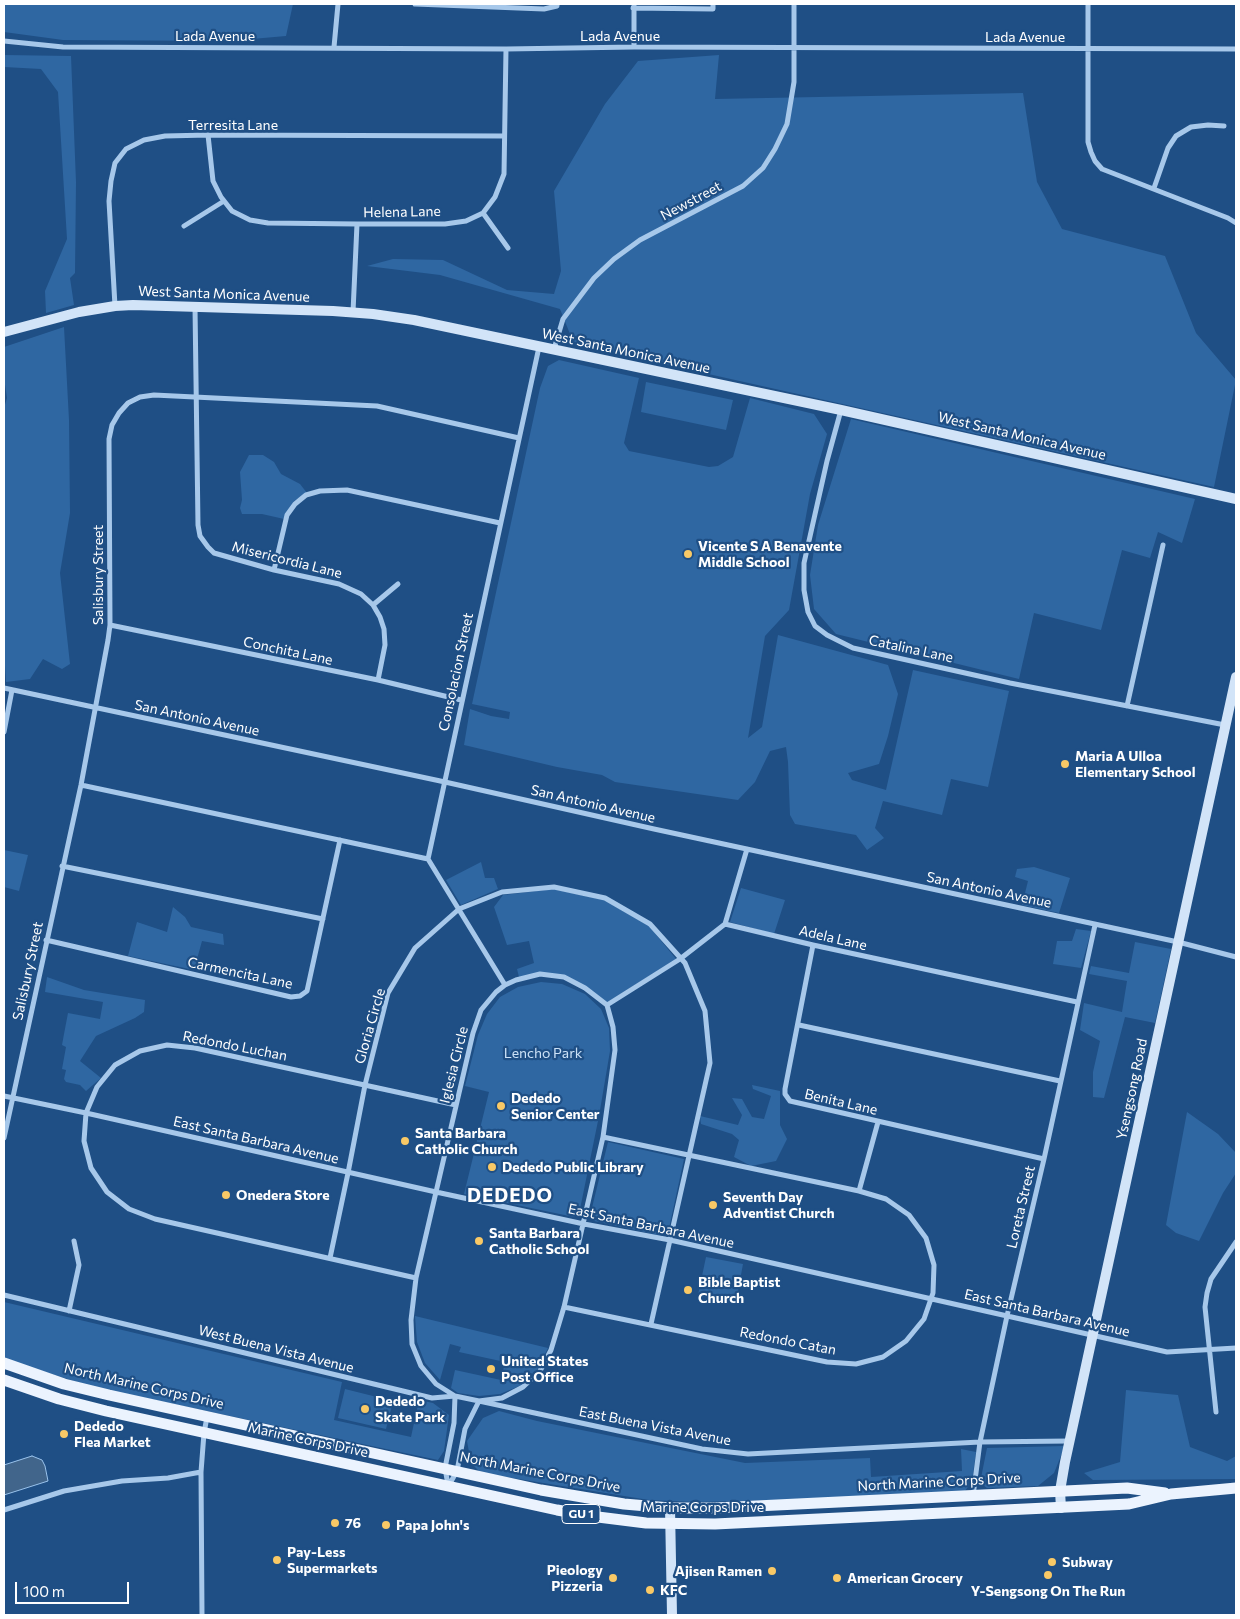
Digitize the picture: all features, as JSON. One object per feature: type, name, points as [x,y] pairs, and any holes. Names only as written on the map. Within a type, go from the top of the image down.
[{"type":"main road","name":"West Santa Monica Avenue","points":[[4,332],[61,316],[115,306],[195,306],[353,312],[414,320],[841,410],[1236,499]]},
{"type":"main road","name":"Ysengsong Road","points":[[1061,1508],[1060,1491],[1091,1336],[1236,677]]},
{"type":"main road","name":"North Marine Corps Drive","points":[[4,1363],[87,1390],[580,1498],[624,1504],[670,1508],[715,1508],[1127,1488],[1171,1494]]},
{"type":"main road","name":"Marine Corps Drive","points":[[4,1380],[82,1406],[584,1515],[622,1520],[671,1524],[778,1522],[1061,1508],[1129,1504],[1171,1494],[1236,1488]]},
{"type":"main road","points":[[670,1508],[672,1615]]},
{"type":"street","points":[[334,47],[338,4]]},
{"type":"street","points":[[415,4],[483,5],[544,9],[557,6],[557,4]]},
{"type":"street","points":[[634,47],[634,6],[713,9],[713,4]]},
{"type":"street","name":"Newstreet","points":[[554,350],[563,318],[594,278],[614,259],[640,240],[744,186],[763,168],[776,149],[787,124],[794,82],[794,4]]},
{"type":"street","points":[[1088,4],[1088,142],[1090,152],[1095,161],[1102,169],[1154,188],[1236,223]]},
{"type":"street","name":"Lada Avenue","points":[[4,42],[63,47],[1236,49]]},
{"type":"street","points":[[506,48],[504,174],[495,197],[483,213],[508,248]]},
{"type":"street","points":[[1154,188],[1168,148],[1176,136],[1191,127],[1224,126]]},
{"type":"street","name":"Terresita Lane","points":[[115,306],[108,201],[111,180],[115,163],[126,149],[144,140],[165,136],[504,136]]},
{"type":"street","name":"Helena Lane","points":[[208,136],[213,181],[232,211],[250,220],[268,223],[445,224],[466,220],[483,213]]},
{"type":"street","points":[[184,226],[224,201]]},
{"type":"street","points":[[353,312],[357,224]]},
{"type":"street","name":"Misericordia Lane","points":[[195,306],[198,525],[200,536],[214,552],[274,570],[339,584],[361,594],[373,605],[384,629],[385,645],[378,680]]},
{"type":"street","name":"Consolacion Street","points":[[428,859],[539,347]]},
{"type":"street","name":"Salisbury Street","points":[[4,1138],[81,785],[110,626],[109,439],[112,425],[118,413],[140,397],[154,395],[377,406],[519,438]]},
{"type":"street","name":"Catalina Lane","points":[[841,410],[804,563],[805,598],[808,612],[815,626],[827,635],[854,648],[1010,683],[1226,725]]},
{"type":"street","points":[[274,570],[287,515],[295,504],[306,495],[320,491],[348,490],[500,523]]},
{"type":"street","points":[[1127,706],[1164,545]]},
{"type":"street","points":[[373,605],[398,584]]},
{"type":"street","name":"Conchita Lane","points":[[110,626],[378,680],[461,700]]},
{"type":"street","name":"San Antonio Avenue","points":[[4,688],[1178,942],[1236,957]]},
{"type":"street","points":[[4,732],[12,690]]},
{"type":"street","points":[[81,785],[428,859],[505,985]]},
{"type":"street","name":"Carmencita Lane","points":[[46,940],[295,998],[307,991],[340,840]]},
{"type":"street","points":[[607,1005],[680,959],[725,924],[746,849]]},
{"type":"street","points":[[62,866],[323,918]]},
{"type":"street","name":"Gloria Circle","points":[[330,1258],[365,1085],[388,993],[414,948],[459,910],[502,892],[554,887],[605,898],[650,924],[685,964],[705,1011],[710,1063],[652,1324]]},
{"type":"street","name":"Adela Lane","points":[[725,924],[1077,1002]]},
{"type":"street","name":"Loreta Street","points":[[973,1496],[980,1442],[1006,1316],[1044,1159],[1095,925]]},
{"type":"street","name":"Benita Lane","points":[[814,945],[785,1089],[787,1098],[794,1103],[1044,1159]]},
{"type":"street","name":"Iglesia Circle","points":[[540,974],[564,977],[585,988],[607,1005],[615,1050],[603,1137],[564,1307],[550,1350],[540,1371],[524,1388],[502,1398],[479,1401],[455,1396],[436,1384],[421,1366],[412,1344],[411,1320],[416,1278],[473,1033],[481,1010],[496,992],[505,985],[540,974]]},
{"type":"street","points":[[799,1025],[1060,1081]]},
{"type":"street","name":"Redondo Luchan","points":[[416,1278],[155,1219],[129,1209],[106,1192],[91,1168],[84,1141],[86,1113],[97,1086],[115,1065],[140,1051],[167,1045],[196,1048],[456,1105]]},
{"type":"street","name":"East Santa Barbara Avenue","points":[[4,1096],[348,1173],[584,1224],[670,1240],[1167,1352],[1236,1348]]},
{"type":"street","points":[[859,1191],[878,1122]]},
{"type":"street","name":"Redondo Catan","points":[[564,1307],[828,1362],[856,1364],[883,1357],[906,1341],[924,1319],[932,1299],[934,1265],[926,1238],[909,1215],[886,1199],[859,1191],[603,1137]]},
{"type":"street","points":[[69,1311],[78,1265],[74,1241]]},
{"type":"street","points":[[1216,1412],[1205,1307],[1211,1278],[1236,1242]]},
{"type":"street","name":"West Buena Vista Avenue","points":[[4,1295],[432,1398],[455,1396]]},
{"type":"street","points":[[448,1486],[445,1468],[454,1423],[455,1396]]},
{"type":"street","points":[[448,1486],[457,1471],[465,1429],[479,1401]]},
{"type":"street","name":"East Buena Vista Avenue","points":[[479,1401],[702,1449],[748,1454],[980,1442],[1069,1441]]},
{"type":"street","points":[[202,1615],[201,1472],[207,1417]]},
{"type":"street","points":[[4,1510],[64,1491],[122,1481],[168,1478],[201,1472]]},
{"type":"green space","points":[[4,4],[293,4],[286,36],[229,41],[63,40],[4,32]]},
{"type":"green space","points":[[4,55],[71,56],[76,182],[75,273],[70,278],[74,305],[46,313],[45,291],[67,239],[58,92],[41,69],[4,67]]},
{"type":"green space","points":[[719,55],[715,99],[1023,93],[1037,182],[1062,229],[1165,256],[1196,333],[1236,380],[1214,487],[574,344],[560,309],[440,275],[367,266],[393,259],[443,260],[507,290],[554,294],[561,271],[554,191],[605,104],[638,61]]},
{"type":"green space","points":[[64,327],[69,420],[70,513],[60,573],[70,664],[62,669],[43,659],[30,679],[6,682],[4,650],[4,408],[7,398],[4,378],[4,347]]},
{"type":"green space","points":[[559,360],[639,378],[624,443],[629,451],[709,467],[718,466],[733,457],[750,398],[814,414],[827,434],[810,494],[789,610],[765,636],[748,738],[762,727],[778,635],[888,665],[898,694],[879,764],[848,773],[852,780],[886,790],[913,670],[1009,691],[988,787],[951,779],[942,815],[883,801],[875,828],[884,838],[867,850],[856,835],[795,824],[790,815],[786,747],[770,751],[755,782],[738,800],[615,782],[602,775],[557,767],[464,745],[470,709],[491,716],[509,719],[510,712],[472,704],[540,388],[548,366]]},
{"type":"green space","points":[[646,382],[733,400],[726,430],[641,412]]},
{"type":"green space","points":[[851,419],[1195,499],[1182,543],[1158,532],[1150,558],[1122,550],[1101,630],[1034,613],[1019,679],[836,634],[814,609],[810,575],[818,525]]},
{"type":"green space","points":[[249,455],[263,455],[274,462],[281,474],[300,484],[307,493],[294,501],[284,519],[262,514],[242,514],[240,508],[242,500],[240,472]]},
{"type":"green space","points":[[4,850],[28,855],[19,891],[4,887]]},
{"type":"green space","points":[[481,862],[485,878],[494,878],[498,889],[461,905],[446,880]]},
{"type":"green space","points":[[1034,867],[1070,878],[1059,913],[1022,905],[1028,881],[1015,877],[1017,869]]},
{"type":"green space","points":[[741,888],[785,900],[774,934],[730,922]]},
{"type":"green space","points":[[554,889],[604,900],[649,926],[676,959],[606,1003],[564,975],[519,977],[517,969],[534,963],[529,941],[507,945],[494,907],[503,895]]},
{"type":"green space","points":[[173,907],[185,917],[191,927],[223,934],[224,945],[202,941],[194,970],[128,956],[137,922],[167,932]]},
{"type":"green space","points":[[1076,929],[1091,931],[1081,968],[1053,964],[1057,941],[1072,941]]},
{"type":"green space","points":[[1135,942],[1171,949],[1155,1023],[1125,1017],[1104,1098],[1093,1097],[1093,1072],[1100,1041],[1080,1030],[1084,1003],[1122,1012],[1127,981],[1089,974],[1091,966],[1129,973]]},
{"type":"green space","points":[[47,977],[84,990],[145,1000],[144,1012],[96,1036],[80,1061],[101,1078],[86,1091],[80,1085],[66,1082],[64,1079],[66,1070],[62,1069],[66,1047],[62,1045],[68,1013],[100,1019],[103,1002],[45,992]]},
{"type":"green space","name":"Lencho Park","points":[[541,982],[562,984],[585,994],[601,1009],[609,1028],[610,1051],[599,1116],[579,1214],[574,1217],[464,1194],[489,1092],[465,1086],[478,1035],[487,1014],[500,997],[518,987]]},
{"type":"green space","points":[[752,1085],[780,1091],[780,1125],[787,1139],[776,1161],[751,1166],[734,1157],[739,1140],[732,1134],[701,1124],[700,1116],[738,1125],[742,1115],[732,1098],[742,1099],[752,1117],[764,1119],[771,1096],[753,1089]]},
{"type":"green space","points":[[1187,1112],[1218,1134],[1236,1153],[1236,1173],[1223,1193],[1199,1241],[1176,1233],[1166,1225]]},
{"type":"green space","points":[[608,1142],[684,1159],[668,1233],[659,1235],[594,1221],[590,1216]]},
{"type":"green space","points":[[706,1257],[743,1264],[736,1302],[698,1295]]},
{"type":"green space","points":[[4,1302],[342,1382],[334,1420],[411,1437],[419,1400],[433,1403],[449,1415],[444,1451],[438,1460],[93,1387],[4,1359]]},
{"type":"green space","points":[[415,1316],[548,1348],[537,1370],[522,1385],[500,1394],[479,1396],[458,1393],[451,1388],[455,1370],[501,1380],[505,1362],[459,1352],[461,1347],[450,1344],[440,1380],[425,1363],[417,1342]]},
{"type":"green space","name":"Dededo Skate Park","points":[[345,1389],[393,1401],[386,1429],[338,1418]]},
{"type":"green space","points":[[1126,1390],[1178,1395],[1190,1447],[1227,1461],[1236,1456],[1236,1479],[1093,1480],[1084,1473],[1120,1462]]},
{"type":"green space","points":[[499,1411],[537,1421],[745,1463],[870,1458],[871,1477],[962,1471],[961,1449],[976,1452],[972,1481],[965,1491],[787,1500],[694,1502],[649,1500],[481,1473],[471,1463],[467,1441],[483,1418]]},
{"type":"green space","points":[[1065,1446],[1054,1473],[1038,1486],[987,1488],[980,1483],[987,1448]]},
{"type":"shaded area","points":[[32,1456],[42,1460],[48,1481],[4,1495],[4,1465]]},
{"type":"place","name":"Vicente S A Benavente Middle School","points":[[688,554]]},
{"type":"place","name":"Maria A Ulloa Elementary School","points":[[1065,764]]},
{"type":"place","name":"Dededo Senior Center","points":[[501,1106]]},
{"type":"place","name":"Santa Barbara Catholic Church","points":[[405,1141]]},
{"type":"place","name":"Dededo Public Library","points":[[492,1167]]},
{"type":"place","name":"Onedera Store","points":[[226,1195]]},
{"type":"place","name":"Seventh Day Adventist Church","points":[[713,1205]]},
{"type":"place","name":"Santa Barbara Catholic School","points":[[479,1241]]},
{"type":"place","name":"Bible Baptist Church","points":[[688,1290]]},
{"type":"place","name":"United States Post Office","points":[[491,1369]]},
{"type":"place","name":"Dededo Skate Park","points":[[365,1409]]},
{"type":"place","name":"Dededo Flea Market","points":[[64,1434]]},
{"type":"place","name":"76","points":[[335,1523]]},
{"type":"place","name":"Papa John's","points":[[386,1525]]},
{"type":"place","name":"Pay-Less Supermarkets","points":[[277,1560]]},
{"type":"place","name":"Subway","points":[[1052,1562]]},
{"type":"place","name":"Ajisen Ramen","points":[[772,1571]]},
{"type":"place","name":"Y-Sengsong On The Run","points":[[1048,1575]]},
{"type":"place","name":"Pieology Pizzeria","points":[[613,1578]]},
{"type":"place","name":"American Grocery","points":[[837,1578]]},
{"type":"place","name":"KFC","points":[[650,1590]]},
{"type":"district","name":"DEDEDO","points":[[510,1196]]}]
